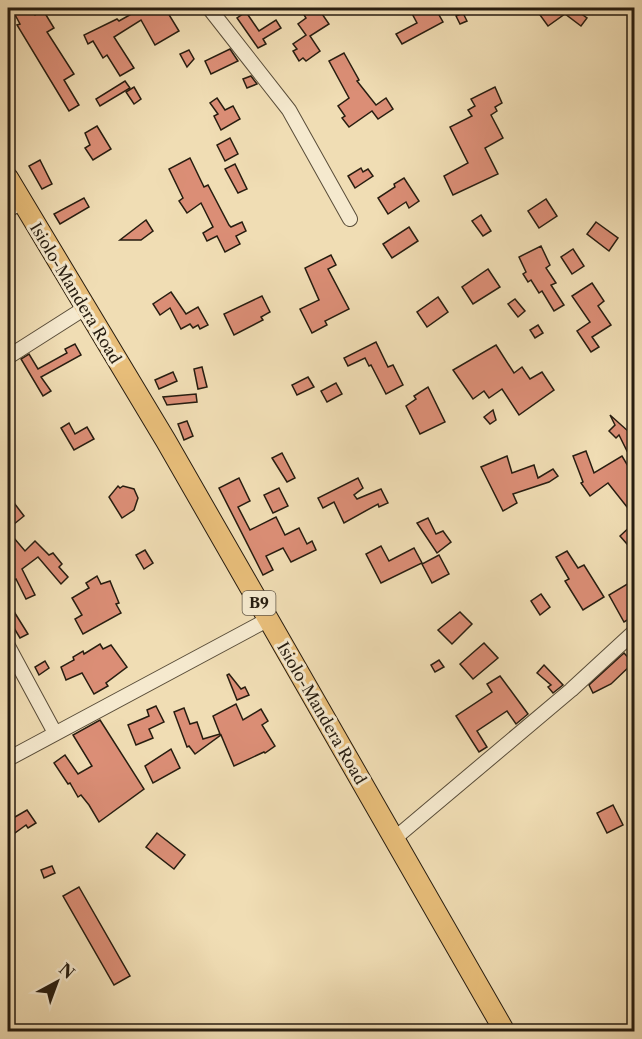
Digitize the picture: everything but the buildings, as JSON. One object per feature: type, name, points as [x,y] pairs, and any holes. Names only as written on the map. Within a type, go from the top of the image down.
[{"type":"highway","name":"Isiolo-Mandera Road","points":[[8,178],[15,206],[85,308],[166,441],[505,1032]]},
{"type":"street","points":[[209,8],[289,110],[350,219]]},
{"type":"street","points":[[8,357],[85,308]]},
{"type":"street","points":[[8,759],[268,619]]},
{"type":"street","points":[[394,839],[588,676],[634,632]]},
{"type":"street","points":[[8,646],[55,733]]}]
